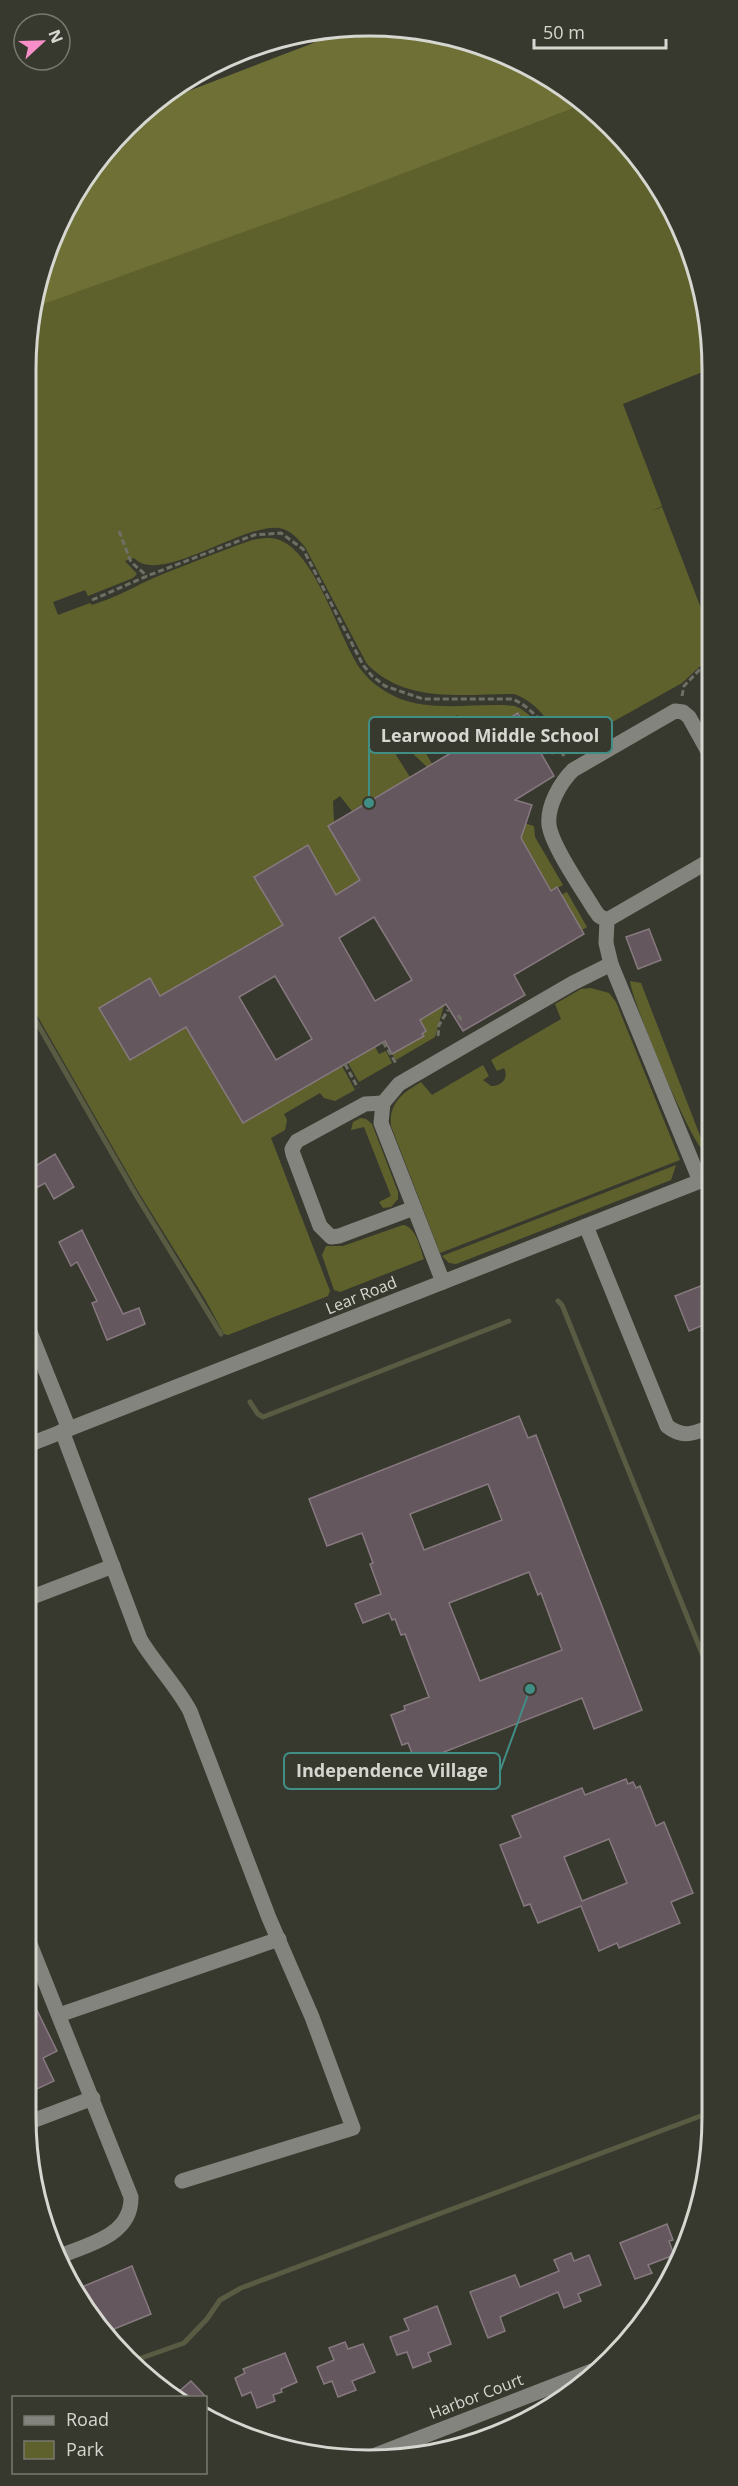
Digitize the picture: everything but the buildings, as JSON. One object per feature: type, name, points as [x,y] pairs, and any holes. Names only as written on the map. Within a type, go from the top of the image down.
[{"type":"street","points":[[607,920],[599,916],[594,909],[551,833],[549,823],[557,792],[564,779],[573,770],[675,711],[689,717],[702,740]]},
{"type":"street","points":[[607,920],[702,865]]},
{"type":"street","points":[[607,920],[606,943],[611,964],[702,1175]]},
{"type":"street","points":[[443,1282],[381,1123],[383,1103],[399,1084],[573,983],[611,964]]},
{"type":"street","points":[[383,1103],[365,1104],[297,1141],[292,1149],[293,1154],[320,1226],[331,1237],[414,1208]]},
{"type":"street","name":"Lear Road","points":[[36,1442],[702,1181]]},
{"type":"street","points":[[586,1226],[667,1426],[676,1433],[687,1435],[702,1430]]},
{"type":"street","points":[[36,1349],[140,1639],[190,1711],[312,2017],[353,2128],[182,2181]]},
{"type":"street","points":[[36,1596],[113,1566]]},
{"type":"street","points":[[59,2015],[279,1939]]},
{"type":"street","points":[[36,1966],[59,2015],[131,2197],[131,2210],[124,2222],[105,2238],[65,2254]]},
{"type":"street","points":[[36,2120],[93,2098]]},
{"type":"street","name":"Harbor Court","points":[[391,2449],[577,2377]]},
{"type":"path","points":[[119,531],[131,562],[147,576]]},
{"type":"path","points":[[93,600],[147,576],[254,535],[281,533],[303,549],[353,646],[372,676],[399,692],[423,699],[501,698],[520,702],[540,719],[573,770]]},
{"type":"path","points":[[679,711],[684,686],[702,667]]},
{"type":"path","points":[[438,1036],[439,1025],[448,1010]]},
{"type":"path","points":[[458,1015],[462,1021]]},
{"type":"path","points":[[383,1042],[396,1065]]},
{"type":"path","points":[[345,1064],[358,1088]]},
{"type":"green space","points":[[369,36],[434,42],[476,54],[516,70],[554,92],[575,108],[344,196],[42,304],[61,242],[92,184],[119,149],[149,119],[182,94],[323,39]]},
{"type":"green space","points":[[575,108],[619,149],[633,166],[668,222],[684,262],[696,304],[702,372],[623,404],[662,506],[652,511],[662,507],[702,611],[702,664],[682,683],[566,748],[538,709],[514,694],[436,694],[399,686],[382,677],[367,664],[305,547],[294,535],[283,529],[264,529],[163,564],[146,565],[134,558],[125,561],[137,574],[133,578],[88,596],[85,590],[53,602],[58,615],[90,603],[92,605],[222,551],[252,540],[270,538],[286,543],[300,555],[324,594],[353,656],[362,671],[378,687],[398,698],[426,705],[515,706],[534,720],[555,753],[552,755],[533,721],[526,725],[519,713],[473,740],[457,715],[418,739],[432,764],[427,767],[404,745],[396,755],[410,777],[352,811],[340,796],[333,801],[334,823],[328,826],[363,886],[354,884],[336,895],[254,877],[274,911],[294,919],[161,999],[150,978],[100,1008],[130,1060],[185,1025],[243,1123],[342,1066],[355,1090],[335,1101],[324,1098],[320,1093],[284,1114],[287,1120],[285,1130],[271,1138],[330,1291],[328,1296],[228,1335],[224,1334],[139,1193],[36,1013],[36,369],[39,326],[43,298],[345,195]]},
{"type":"green space","points":[[517,821],[534,826],[535,837],[563,885],[551,891],[513,824]]},
{"type":"green space","points":[[567,892],[587,927],[582,930],[561,895]]},
{"type":"green space","points":[[630,981],[641,983],[702,1141],[702,1149],[686,1122],[662,1069]]},
{"type":"green space","points":[[591,988],[609,993],[616,1002],[680,1160],[440,1253],[391,1126],[395,1104],[403,1094],[421,1082],[432,1095],[483,1065],[489,1076],[483,1080],[491,1086],[501,1083],[506,1075],[504,1068],[497,1071],[491,1060],[561,1019],[555,1004],[581,989]]},
{"type":"green space","points":[[444,1005],[435,1037],[396,1060],[392,1054],[423,1036],[422,1034],[426,1031],[420,1020]]},
{"type":"green space","points":[[375,1047],[379,1054],[386,1051],[392,1063],[359,1082],[348,1063]]},
{"type":"green space","points":[[361,1118],[372,1124],[398,1192],[398,1199],[391,1207],[383,1208],[379,1202],[391,1196],[364,1127],[351,1130],[353,1122]]},
{"type":"green space","points":[[676,1165],[671,1180],[456,1264],[449,1263],[442,1256]]},
{"type":"green space","points":[[403,1225],[414,1233],[424,1259],[340,1292],[334,1290],[322,1255],[326,1246],[343,1246]]},
{"type":"waterway","points":[[36,1021],[136,1195],[221,1334]]},
{"type":"waterway","points":[[558,1301],[562,1305],[702,1654]]},
{"type":"waterway","points":[[250,1402],[258,1414],[263,1417],[509,1321]]},
{"type":"waterway","points":[[140,2358],[184,2343],[207,2319],[220,2300],[241,2288],[702,2115]]},
{"type":"place","name":"Learwood Middle School","points":[[369,803]]},
{"type":"place","name":"Independence Village","points":[[530,1689]]}]
